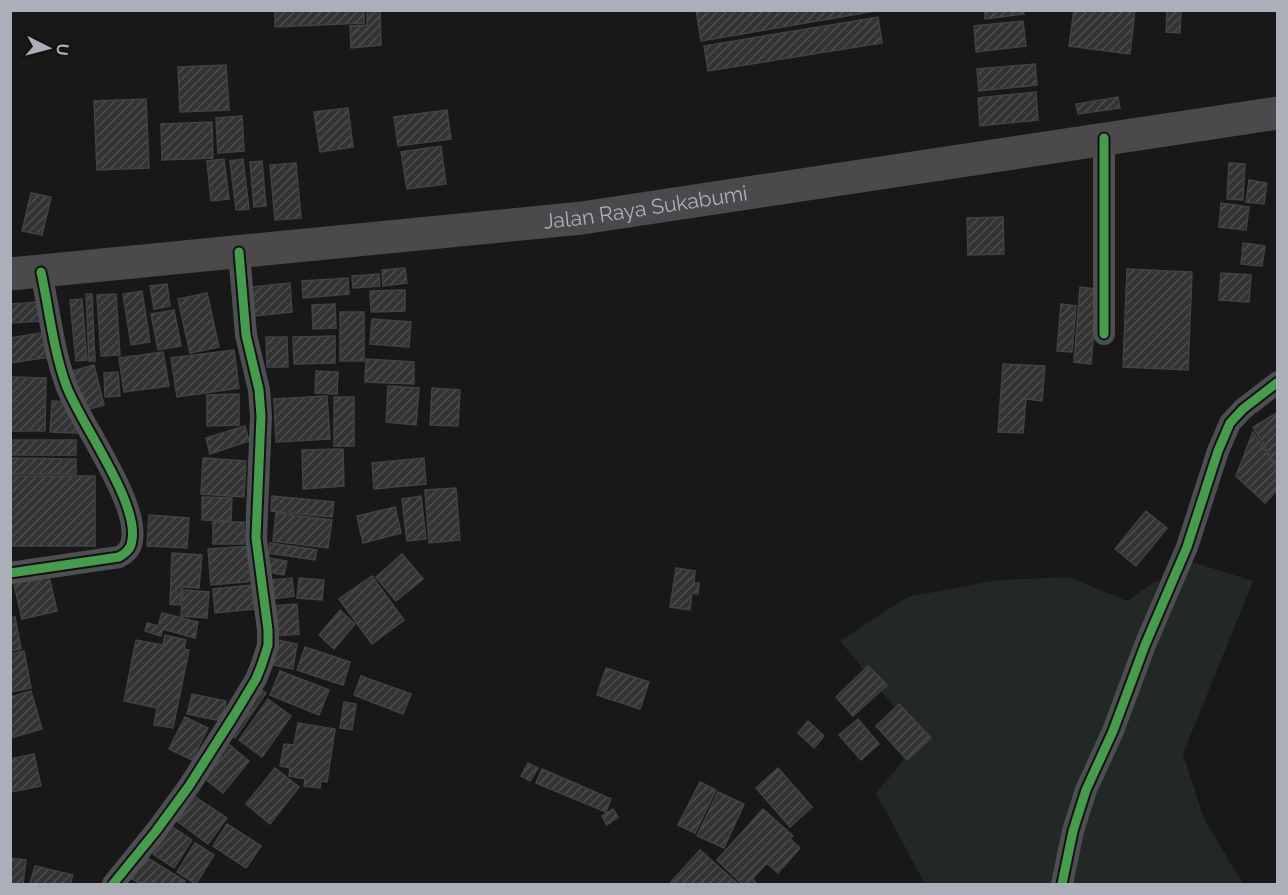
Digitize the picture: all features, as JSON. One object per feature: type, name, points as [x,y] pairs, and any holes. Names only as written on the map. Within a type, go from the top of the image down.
[{"type":"highway","name":"Jalan Raya Sukabumi","points":[[26,273],[582,218],[1278,113]]},
{"type":"street","points":[[1104,138],[1104,334]]},
{"type":"street","points":[[113,885],[189,786],[256,679],[268,645],[256,538],[261,416],[259,390],[246,335],[239,252]]},
{"type":"street","points":[[10,573],[119,557],[127,553],[133,540],[128,511],[116,481],[67,387],[26,273]]},
{"type":"street","points":[[1062,885],[1073,831],[1086,790],[1113,731],[1145,645],[1187,548],[1218,451],[1230,423],[1278,382]]},
{"type":"shaded area","points":[[1186,560],[1253,581],[1183,754],[1204,819],[1243,884],[925,884],[876,793],[921,739],[840,641],[907,597],[998,580],[1069,577],[1127,601],[1153,583],[1175,575]]},
{"type":"building","points":[[275,10],[364,10],[364,23],[275,27]]},
{"type":"building","points":[[367,10],[380,10],[381,45],[351,48],[350,26],[367,25]]},
{"type":"building","points":[[696,10],[875,10],[875,11],[701,41]]},
{"type":"building","points":[[985,10],[1023,10],[1024,14],[985,19]]},
{"type":"building","points":[[1074,10],[1135,10],[1130,54],[1069,46]]},
{"type":"building","points":[[1167,11],[1181,11],[1180,33],[1166,32]]},
{"type":"building","points":[[878,17],[882,43],[708,71],[704,46]]},
{"type":"building","points":[[1023,21],[1026,46],[976,52],[974,26]]},
{"type":"building","points":[[1035,64],[1037,85],[979,91],[977,69]]},
{"type":"building","points":[[226,65],[229,110],[180,112],[178,67]]},
{"type":"building","points":[[1036,92],[1038,120],[980,126],[978,98]]},
{"type":"building","points":[[1118,97],[1120,108],[1078,114],[1076,104]]},
{"type":"building","points":[[146,99],[149,168],[97,170],[94,101]]},
{"type":"building","points":[[348,108],[353,147],[320,152],[314,112]]},
{"type":"building","points":[[447,110],[451,139],[398,146],[394,117]]},
{"type":"building","points":[[242,116],[244,151],[218,153],[216,118]]},
{"type":"building","points":[[212,122],[213,158],[162,160],[161,124]]},
{"type":"building","points":[[441,146],[446,184],[407,189],[401,152]]},
{"type":"building","points":[[224,159],[229,199],[211,201],[207,161]]},
{"type":"building","points":[[243,159],[249,209],[236,210],[230,161]]},
{"type":"building","points":[[262,161],[266,206],[254,207],[250,162]]},
{"type":"building","points":[[296,163],[301,218],[275,220],[270,165]]},
{"type":"building","points":[[1229,163],[1245,164],[1243,200],[1227,199]]},
{"type":"building","points":[[1249,180],[1267,183],[1264,204],[1246,202]]},
{"type":"building","points":[[31,193],[51,197],[42,235],[22,231]]},
{"type":"building","points":[[1221,203],[1249,207],[1246,230],[1219,227]]},
{"type":"building","points":[[1003,217],[1004,254],[968,255],[967,218]]},
{"type":"building","points":[[1243,243],[1265,246],[1262,266],[1241,264]]},
{"type":"building","points":[[405,268],[407,283],[383,286],[382,270]]},
{"type":"building","points":[[1127,269],[1192,272],[1188,370],[1123,367]]},
{"type":"building","points":[[1221,273],[1251,275],[1249,302],[1219,300]]},
{"type":"building","points":[[379,274],[380,286],[353,288],[352,276]]},
{"type":"building","points":[[348,278],[349,294],[303,298],[302,281]]},
{"type":"building","points":[[290,283],[292,312],[253,316],[251,287]]},
{"type":"building","points":[[167,284],[170,306],[154,309],[150,286]]},
{"type":"building","points":[[1080,287],[1097,289],[1091,364],[1074,362]]},
{"type":"building","points":[[405,290],[405,311],[371,312],[370,291]]},
{"type":"building","points":[[142,291],[150,342],[131,345],[123,294]]},
{"type":"building","points":[[207,293],[219,347],[190,353],[178,299]]},
{"type":"building","points":[[86,294],[92,294],[95,361],[89,361]]},
{"type":"building","points":[[116,294],[120,355],[101,356],[97,295]]},
{"type":"building","points":[[82,299],[87,360],[76,361],[70,300]]},
{"type":"building","points":[[41,302],[42,321],[10,323],[10,304]]},
{"type":"building","points":[[335,304],[336,328],[313,329],[312,305]]},
{"type":"building","points":[[1061,304],[1076,306],[1072,352],[1057,351]]},
{"type":"building","points":[[174,310],[181,346],[158,350],[151,314]]},
{"type":"building","points":[[340,312],[364,312],[364,361],[340,361]]},
{"type":"building","points":[[372,319],[411,322],[409,347],[370,344]]},
{"type":"building","points":[[47,332],[50,357],[10,363],[10,338]]},
{"type":"building","points":[[335,336],[335,363],[294,364],[293,337]]},
{"type":"building","points":[[266,337],[287,337],[288,367],[267,367]]},
{"type":"building","points":[[234,350],[239,388],[177,397],[171,358]]},
{"type":"building","points":[[163,352],[169,386],[124,392],[119,358]]},
{"type":"building","points":[[366,359],[414,362],[414,384],[365,382]]},
{"type":"building","points":[[1003,364],[1045,366],[1042,401],[1026,399],[1023,433],[998,432]]},
{"type":"building","points":[[94,365],[104,405],[82,411],[72,371]]},
{"type":"building","points":[[316,371],[338,372],[337,394],[315,393]]},
{"type":"building","points":[[118,372],[120,396],[105,397],[104,373]]},
{"type":"building","points":[[10,377],[46,378],[45,431],[10,431]]},
{"type":"building","points":[[388,386],[419,388],[416,425],[386,422]]},
{"type":"building","points":[[432,388],[460,390],[458,426],[430,425]]},
{"type":"building","points":[[239,394],[239,425],[207,426],[207,395]]},
{"type":"building","points":[[327,396],[330,439],[276,442],[274,399]]},
{"type":"building","points":[[334,397],[354,397],[354,446],[334,446]]},
{"type":"building","points":[[52,401],[72,402],[78,419],[77,433],[50,432]]},
{"type":"building","points":[[1278,412],[1278,463],[1275,464],[1253,427]]},
{"type":"building","points":[[245,426],[249,441],[210,454],[206,438]]},
{"type":"building","points":[[1253,432],[1278,470],[1278,489],[1265,503],[1236,476]]},
{"type":"building","points":[[10,440],[76,440],[76,455],[10,455]]},
{"type":"building","points":[[343,449],[344,486],[303,489],[302,450]]},
{"type":"building","points":[[10,458],[76,459],[76,474],[10,474]]},
{"type":"building","points":[[203,458],[246,461],[244,497],[201,494]]},
{"type":"building","points":[[424,458],[426,484],[374,489],[372,463]]},
{"type":"building","points":[[10,476],[95,476],[95,546],[10,546]]},
{"type":"building","points":[[456,488],[460,540],[429,543],[425,490]]},
{"type":"building","points":[[272,496],[334,502],[332,517],[271,511]]},
{"type":"building","points":[[421,496],[426,539],[407,541],[402,499]]},
{"type":"building","points":[[202,497],[232,498],[231,521],[202,520]]},
{"type":"building","points":[[395,507],[401,533],[363,543],[357,516]]},
{"type":"building","points":[[1146,511],[1167,528],[1136,566],[1115,549]]},
{"type":"building","points":[[276,513],[332,520],[328,548],[273,541]]},
{"type":"building","points":[[149,515],[189,518],[187,548],[147,546]]},
{"type":"building","points":[[213,522],[244,522],[244,544],[213,544]]},
{"type":"building","points":[[270,543],[317,550],[315,560],[269,553]]},
{"type":"building","points":[[252,546],[255,581],[211,585],[208,549]]},
{"type":"building","points":[[172,553],[202,555],[199,588],[182,587],[180,605],[170,604]]},
{"type":"building","points":[[402,554],[423,579],[396,601],[376,577]]},
{"type":"building","points":[[269,558],[287,561],[284,575],[267,572]]},
{"type":"building","points":[[676,568],[695,571],[694,583],[699,583],[698,594],[692,593],[690,610],[670,607]]},
{"type":"building","points":[[48,572],[57,611],[22,619],[13,580]]},
{"type":"building","points":[[372,576],[404,620],[372,644],[339,599]]},
{"type":"building","points":[[292,578],[294,596],[273,599],[271,580]]},
{"type":"building","points":[[299,578],[324,580],[322,600],[297,598]]},
{"type":"building","points":[[252,585],[254,609],[215,613],[213,589]]},
{"type":"building","points":[[183,590],[209,592],[207,618],[181,616]]},
{"type":"building","points":[[297,604],[299,634],[274,636],[271,606]]},
{"type":"building","points":[[340,610],[355,624],[334,649],[319,635]]},
{"type":"building","points":[[162,613],[198,622],[195,638],[163,629],[161,636],[145,631],[147,623],[158,626]]},
{"type":"building","points":[[15,617],[21,649],[10,651],[10,618]]},
{"type":"building","points":[[165,635],[186,640],[184,649],[189,650],[173,728],[154,725],[157,708],[124,701],[136,640],[163,645]]},
{"type":"building","points":[[273,639],[297,644],[293,669],[269,664]]},
{"type":"building","points":[[305,647],[350,662],[343,685],[297,670]]},
{"type":"building","points":[[24,651],[31,688],[10,692],[10,654]]},
{"type":"building","points":[[868,666],[887,685],[853,716],[836,697]]},
{"type":"building","points":[[606,668],[649,682],[640,709],[597,695]]},
{"type":"building","points":[[280,671],[329,690],[319,715],[270,695]]},
{"type":"building","points":[[361,676],[411,694],[403,714],[354,695]]},
{"type":"building","points":[[257,687],[266,693],[235,738],[226,732]]},
{"type":"building","points":[[31,691],[42,729],[10,738],[10,697]]},
{"type":"building","points":[[192,694],[226,701],[222,721],[187,714]]},
{"type":"building","points":[[268,699],[291,716],[262,757],[239,740]]},
{"type":"building","points":[[344,702],[356,704],[352,730],[340,728]]},
{"type":"building","points":[[899,704],[931,738],[907,760],[876,726]]},
{"type":"building","points":[[185,717],[208,728],[192,760],[169,749]]},
{"type":"building","points":[[858,719],[879,744],[861,760],[839,735]]},
{"type":"building","points":[[808,721],[824,736],[814,748],[798,733]]},
{"type":"building","points":[[298,723],[335,729],[327,782],[321,781],[320,788],[304,786],[305,779],[289,776],[290,768],[280,766],[284,744],[294,745]]},
{"type":"building","points":[[226,742],[249,761],[223,793],[200,775]]},
{"type":"building","points":[[34,754],[41,786],[10,792],[10,759]]},
{"type":"building","points":[[528,763],[538,768],[530,781],[521,776]]},
{"type":"building","points":[[275,768],[299,787],[270,824],[246,804]]},
{"type":"building","points":[[778,768],[812,807],[790,827],[756,788]]},
{"type":"building","points":[[542,769],[611,799],[606,812],[536,783]]},
{"type":"building","points":[[700,782],[716,790],[695,833],[678,825]]},
{"type":"building","points":[[718,792],[744,804],[724,848],[697,836]]},
{"type":"building","points":[[194,796],[227,818],[208,844],[177,821]]},
{"type":"building","points":[[613,809],[618,817],[607,825],[602,816]]},
{"type":"building","points":[[763,809],[793,836],[790,839],[800,848],[778,873],[767,863],[752,879],[757,884],[742,884],[717,860]]},
{"type":"building","points":[[227,824],[261,846],[246,868],[213,846]]},
{"type":"building","points":[[171,826],[192,840],[174,868],[153,854]]},
{"type":"building","points":[[195,843],[214,855],[196,884],[177,872]]},
{"type":"building","points":[[700,850],[738,884],[674,884],[671,882]]},
{"type":"building","points":[[146,857],[185,881],[183,884],[142,884],[132,879]]},
{"type":"building","points":[[10,858],[26,860],[23,884],[10,884]]},
{"type":"building","points":[[35,866],[73,875],[70,884],[30,884]]},
{"type":"cycle path","points":[[1104,138],[1104,334]]},
{"type":"cycle path","points":[[113,884],[189,786],[256,679],[268,645],[256,538],[261,416],[259,390],[246,335],[239,252]]},
{"type":"cycle path","points":[[10,573],[119,557],[128,550],[132,540],[132,524],[127,505],[66,385],[54,343],[41,272]]},
{"type":"cycle path","points":[[1062,884],[1073,831],[1086,790],[1113,731],[1145,645],[1187,547],[1218,451],[1230,423],[1243,409],[1278,382]]}]
